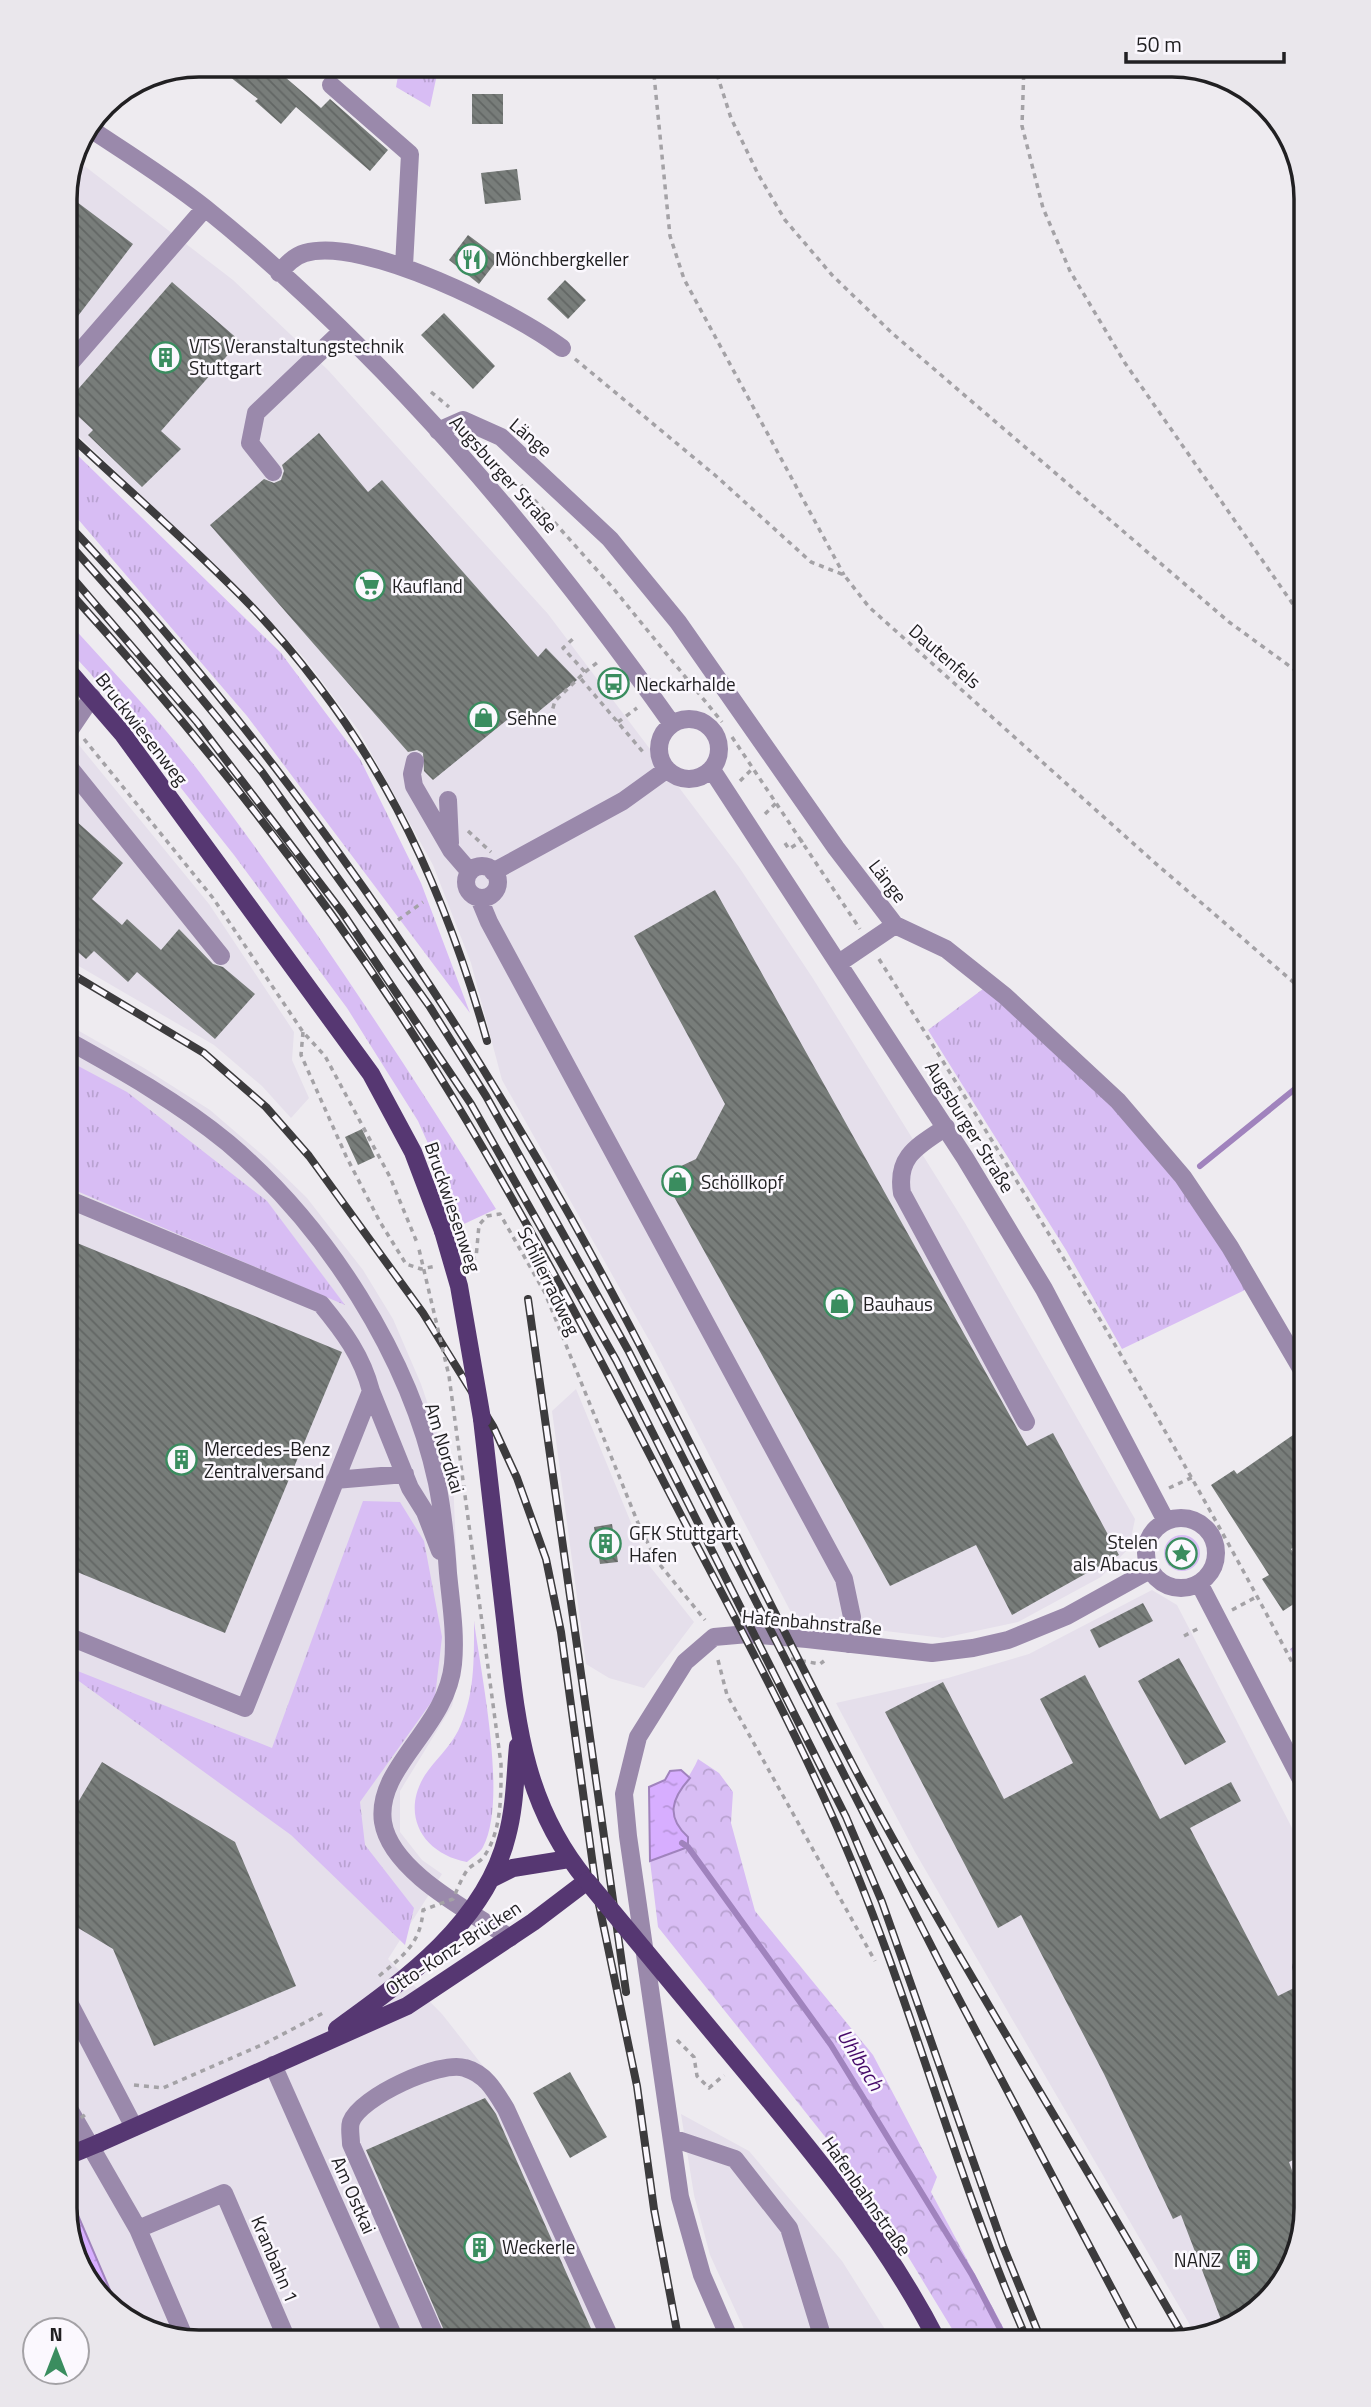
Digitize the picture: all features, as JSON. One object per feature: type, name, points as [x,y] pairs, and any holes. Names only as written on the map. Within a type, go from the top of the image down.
[{"type":"main road","name":"Bruckwiesenweg","points":[[77,680],[122,733],[275,938],[371,1074],[414,1152],[443,1231],[461,1298],[482,1419],[519,1739],[545,1818],[569,1859]]},
{"type":"main road","name":"Otto-Konz-Brücken","points":[[296,2055],[385,1982],[445,1940],[471,1912],[491,1879],[507,1838],[519,1739]]},
{"type":"main road","name":"Otto-Konz-Brücken","points":[[491,1879],[513,1868],[569,1859]]},
{"type":"main road","name":"Hafenbahnstraße","points":[[569,1859],[822,2166],[877,2242],[930,2330]]},
{"type":"main road","name":"Otto-Konz-Brücken","points":[[77,2152],[407,2006],[510,1938],[587,1881]]},
{"type":"street","points":[[331,85],[410,154],[404,266]]},
{"type":"street","name":"Augsburger Straße","points":[[97,133],[205,208],[342,331],[438,431],[550,558],[672,724]]},
{"type":"street","points":[[77,355],[205,208]]},
{"type":"street","points":[[279,273],[289,262],[305,253],[354,253],[404,266],[538,329],[562,348]]},
{"type":"street","points":[[273,472],[250,443],[256,414],[342,331]]},
{"type":"street","name":"Länge","points":[[438,431],[463,420],[501,437],[610,539],[678,622],[836,848],[895,925],[946,949],[1005,996],[1118,1101],[1183,1177],[1230,1247],[1294,1356]]},
{"type":"street","points":[[77,719],[92,697]]},
{"type":"street","points":[[684,719],[696,720],[708,725],[716,735],[720,747],[718,759],[712,770],[701,778],[676,778],[666,770],[659,751],[664,731],[672,724],[684,719]]},
{"type":"street","points":[[415,761],[412,774],[414,786],[451,850],[470,872]]},
{"type":"street","points":[[470,872],[484,867],[501,868],[623,801],[666,770]]},
{"type":"street","name":"Augsburger Straße","points":[[712,770],[946,1127],[1044,1289],[1166,1521]]},
{"type":"street","points":[[77,777],[221,956]]},
{"type":"street","points":[[448,804],[451,850]]},
{"type":"street","points":[[470,872],[466,885],[471,894],[480,898],[490,896],[497,887],[501,868]]},
{"type":"street","points":[[480,898],[489,922],[844,1579],[852,1617],[847,1644]]},
{"type":"street","points":[[839,963],[895,925]]},
{"type":"street","name":"Am Nordkai","points":[[77,1046],[163,1096],[229,1144],[279,1192],[336,1260],[383,1341],[422,1435],[436,1480],[449,1577],[454,1646],[447,1695],[436,1717],[393,1776],[383,1799],[387,1837],[401,1860],[412,1870],[510,1938]]},
{"type":"street","points":[[946,1127],[907,1157],[899,1174],[902,1193],[1026,1422]]},
{"type":"street","points":[[77,1203],[321,1304],[348,1337],[365,1368],[371,1391],[405,1474],[425,1511],[449,1577]]},
{"type":"street","points":[[77,1640],[245,1708],[371,1391]]},
{"type":"street","points":[[335,1480],[405,1474]]},
{"type":"street","points":[[1179,1517],[1192,1519],[1212,1536],[1216,1549],[1215,1562],[1199,1583],[1186,1588],[1173,1587],[1160,1582],[1150,1570],[1146,1558],[1147,1543],[1154,1530],[1166,1521],[1179,1517]]},
{"type":"street","name":"Hafenbahnstraße","points":[[726,2330],[702,2275],[681,2197],[672,2138],[624,1794],[638,1737],[685,1662],[714,1637],[748,1634],[932,1653],[1008,1640],[1067,1616],[1150,1570]]},
{"type":"street","points":[[1199,1583],[1294,1765]]},
{"type":"street","points":[[77,2018],[134,2127]]},
{"type":"street","name":"Am Ostkai","points":[[273,2065],[391,2330]]},
{"type":"street","points":[[433,2330],[351,2144],[351,2123],[362,2107],[405,2081],[441,2069],[463,2067],[488,2080],[506,2109],[607,2330]]},
{"type":"street","points":[[77,2124],[138,2229],[181,2329]]},
{"type":"street","points":[[672,2138],[735,2159],[789,2228],[820,2330]]},
{"type":"street","name":"Kranbahn 1","points":[[138,2229],[224,2193],[283,2330]]},
{"type":"path","name":"Dautenfels","points":[[654,77],[670,236],[684,279],[844,575],[869,607],[1154,862],[1294,983]]},
{"type":"path","points":[[718,77],[732,118],[758,174],[785,220],[832,275],[892,333],[1229,622],[1294,669]]},
{"type":"path","points":[[1024,77],[1022,126],[1043,208],[1070,271],[1125,363],[1294,606]]},
{"type":"path","points":[[562,348],[716,476],[811,562],[844,575]]},
{"type":"path","points":[[576,636],[563,648],[585,672]]},
{"type":"path","points":[[550,718],[555,701],[598,662]]},
{"type":"path","points":[[686,677],[725,725]]},
{"type":"path","points":[[581,679],[643,752]]},
{"type":"path","points":[[618,723],[634,711]]},
{"type":"path","points":[[732,736],[869,943],[1072,1269],[1164,1425],[1294,1667]]},
{"type":"path","points":[[77,740],[213,898],[303,1032],[325,1056],[390,1177],[418,1245],[449,1376],[501,1764],[501,1799],[495,1832],[486,1854],[479,1863],[469,1868],[453,1899],[423,1910],[418,1938],[385,1982],[369,1983]]},
{"type":"path","points":[[770,821],[764,812],[777,802]]},
{"type":"path","points":[[448,804],[501,868]]},
{"type":"path","points":[[783,839],[789,849],[803,840]]},
{"type":"path","points":[[398,920],[423,902]]},
{"type":"path","points":[[303,1032],[301,1055],[346,1156],[380,1222],[406,1264],[421,1269],[443,1265]]},
{"type":"path","name":"Schillerradweg","points":[[465,1261],[476,1258],[480,1225],[487,1216],[500,1214],[545,1293],[638,1523],[656,1560],[702,1615],[709,1629]]},
{"type":"path","points":[[719,1668],[733,1707],[875,1961]]},
{"type":"path","points":[[77,2121],[86,2114],[90,2104],[116,2092],[137,2083],[163,2088],[267,2043],[326,2012]]},
{"type":"path","points":[[656,2018],[694,2057],[697,2076],[709,2088],[739,2063]]},
{"type":"shaded area","points":[[82,164],[233,280],[328,370],[548,614],[739,867],[812,977],[965,1223],[1135,1519],[1129,1548],[1101,1577],[1018,1622],[943,1638],[795,1620],[653,1347],[502,1080],[471,963],[433,865],[359,731],[306,660],[254,603],[77,434],[77,191]]},
{"type":"shaded area","points":[[77,743],[209,904],[294,1032],[292,1060],[309,1098],[291,1118],[262,1086],[214,1045],[77,965]]},
{"type":"shaded area","points":[[77,1030],[210,1110],[307,1198],[363,1270],[393,1319],[421,1384],[453,1479],[461,1667],[452,1706],[400,1791],[400,1832],[422,1860],[442,1874],[388,1959],[442,2014],[505,2094],[613,2330],[191,2330],[160,2324],[131,2309],[112,2294],[77,2208]]},
{"type":"shaded area","points":[[576,1389],[648,1564],[694,1622],[644,1688],[609,1678],[586,1664],[552,1411]]},
{"type":"shaded area","points":[[1152,1590],[1177,1605],[1294,1832],[1294,2208],[1290,2240],[1273,2276],[1253,2300],[1226,2317],[1196,2328],[1192,2328],[915,1852],[836,1703],[948,1678],[1029,1654]]},
{"type":"shaded area","points":[[681,2114],[749,2151],[842,2261],[885,2330],[744,2330],[710,2255],[694,2195]]},
{"type":"green space","points":[[398,77],[436,77],[430,107],[396,87]]},
{"type":"green space","points":[[77,455],[281,653],[360,759],[421,883],[470,1013],[247,716],[77,518]]},
{"type":"green space","points":[[77,631],[201,774],[279,880],[426,1098],[496,1209],[464,1224],[418,1121],[347,1008],[234,855],[77,659]]},
{"type":"green space","points":[[991,983],[1168,1163],[1247,1289],[1122,1349],[1066,1250],[928,1030]]},
{"type":"green space","points":[[77,1065],[127,1092],[267,1201],[345,1305],[77,1191]]},
{"type":"green space","points":[[363,1501],[400,1502],[424,1541],[442,1637],[435,1697],[360,1802],[365,1845],[414,1908],[405,1945],[291,1835],[77,1680],[77,1671],[272,1748]]},
{"type":"green space","points":[[1182,1535],[1195,1540],[1200,1553],[1195,1566],[1182,1571],[1169,1566],[1164,1553],[1169,1540]]},
{"type":"green space","points":[[474,1621],[487,1704],[493,1799],[490,1826],[483,1847],[467,1862],[438,1851],[428,1842],[420,1830],[415,1804],[425,1775],[455,1737],[464,1718],[472,1678]]},
{"type":"green space","points":[[698,1759],[719,1773],[733,1792],[731,1823],[755,1911],[873,2055],[937,2177],[931,2192],[1005,2330],[953,2330],[892,2230],[838,2153],[658,1927],[650,1861],[674,1853],[688,1837],[678,1826],[673,1807]]},
{"type":"water","points":[[681,1770],[690,1778],[675,1801],[674,1815],[681,1830],[688,1837],[688,1847],[650,1861],[649,1787],[665,1780],[670,1771]]},
{"type":"water","points":[[77,2214],[112,2294],[90,2262],[81,2240]]},
{"type":"building","points":[[230,77],[285,77],[321,108],[330,99],[388,150],[370,171],[296,107],[281,124],[255,101],[258,99]]},
{"type":"building","points":[[472,94],[503,94],[503,124],[472,124]]},
{"type":"building","points":[[517,169],[521,200],[485,204],[481,173]]},
{"type":"building","points":[[77,202],[133,244],[77,317]]},
{"type":"building","points":[[468,235],[499,258],[479,284],[449,260]]},
{"type":"building","points":[[565,280],[586,300],[568,319],[547,299]]},
{"type":"building","name":"VTS Veranstaltungstechnik Stuttgart","points":[[172,282],[240,341],[161,431],[181,449],[142,487],[88,435],[93,430],[77,415],[77,390]]},
{"type":"building","points":[[444,313],[495,366],[473,389],[421,335]]},
{"type":"building","name":"Kaufland","points":[[319,433],[368,492],[382,480],[538,657],[546,648],[577,680],[521,726],[513,715],[433,780],[424,771],[423,753],[417,750],[408,752],[210,525],[264,479],[274,483],[281,480],[284,471],[282,465]]},
{"type":"building","points":[[77,822],[123,863],[92,899],[122,925],[127,919],[161,950],[179,929],[213,964],[223,967],[255,994],[215,1039],[137,972],[128,982],[94,951],[86,959],[77,951]]},
{"type":"building","name":"Bauhaus","points":[[715,890],[1027,1446],[1053,1433],[1119,1555],[1012,1615],[976,1545],[890,1586],[662,1175],[696,1159],[725,1104],[634,936]]},
{"type":"building","points":[[362,1129],[375,1157],[358,1165],[345,1137]]},
{"type":"building","name":"Mercedes-Benz Zentralversand","points":[[77,1243],[342,1352],[225,1633],[77,1572]]},
{"type":"building","points":[[1294,1434],[1294,1547],[1291,1549],[1294,1553],[1294,1604],[1283,1611],[1262,1579],[1269,1575],[1211,1485],[1234,1470],[1237,1474]]},
{"type":"building","name":"GFK Stuttgart Hafen","points":[[612,1524],[618,1562],[600,1564],[594,1527]]},
{"type":"building","points":[[1143,1603],[1153,1621],[1099,1648],[1090,1630]]},
{"type":"building","points":[[1179,1658],[1226,1742],[1185,1765],[1138,1681]]},
{"type":"building","points":[[1085,1675],[1160,1819],[1231,1782],[1241,1801],[1190,1828],[1278,1996],[1294,1988],[1294,2160],[1289,2162],[1294,2176],[1294,2208],[1290,2240],[1273,2276],[1253,2300],[1221,2319],[1181,2215],[1173,2219],[1104,2074],[1021,1915],[998,1928],[885,1712],[943,1682],[1004,1799],[1073,1763],[1040,1699]]},
{"type":"building","points":[[102,1762],[235,1842],[296,1986],[154,2046],[113,1949],[77,1927],[77,1804]]},
{"type":"building","points":[[570,2072],[607,2137],[570,2158],[533,2093]]},
{"type":"building","name":"Weckerle","points":[[485,2098],[496,2114],[592,2330],[444,2330],[366,2150]]},
{"type":"waterway","points":[[1200,1166],[1294,1090]]},
{"type":"waterway","name":"Uhlbach","points":[[682,1843],[688,1847],[831,2045],[972,2275],[1001,2330]]},
{"type":"railway","points":[[77,442],[229,583],[294,655],[332,704],[397,808],[424,863],[468,979],[487,1041]]},
{"type":"railway","points":[[77,534],[207,682],[274,766],[400,941],[516,1123],[608,1285],[820,1702],[895,1843],[1179,2329]]},
{"type":"railway","points":[[77,553],[136,619],[262,772],[430,1007],[486,1096],[628,1350],[942,1967],[1134,2330]]},
{"type":"railway","points":[[77,583],[197,722],[342,912],[471,1104],[616,1360],[846,1817],[882,1902],[1003,2246],[1037,2330]]},
{"type":"railway","points":[[77,600],[172,709],[322,901],[456,1103],[540,1248],[755,1656],[834,1820],[886,1950],[977,2213],[1023,2330]]},
{"type":"railway","points":[[77,977],[204,1053],[266,1107],[309,1156],[423,1313],[493,1426],[517,1478],[546,1559],[561,1632],[597,1895],[637,2086],[654,2209],[677,2330]]},
{"type":"railway","points":[[528,1299],[626,1992]]},
{"type":"place","name":"Mönchbergkeller","points":[[472,259]]},
{"type":"place","name":"VTS Veranstaltungstechnik Stuttgart","points":[[166,357]]},
{"type":"place","name":"Kaufland","points":[[369,586]]},
{"type":"place","name":"Neckarhalde","points":[[613,684]]},
{"type":"place","name":"Sehne","points":[[484,718]]},
{"type":"place","name":"Schöllkopf","points":[[678,1182]]},
{"type":"place","name":"Bauhaus","points":[[840,1304]]},
{"type":"place","name":"Mercedes-Benz Zentralversand","points":[[181,1460]]},
{"type":"place","name":"GFK Stuttgart Hafen","points":[[606,1544]]},
{"type":"place","name":"Stelen als Abacus","points":[[1181,1553]]},
{"type":"place","name":"Weckerle","points":[[479,2247]]},
{"type":"place","name":"NANZ","points":[[1244,2260]]}]
